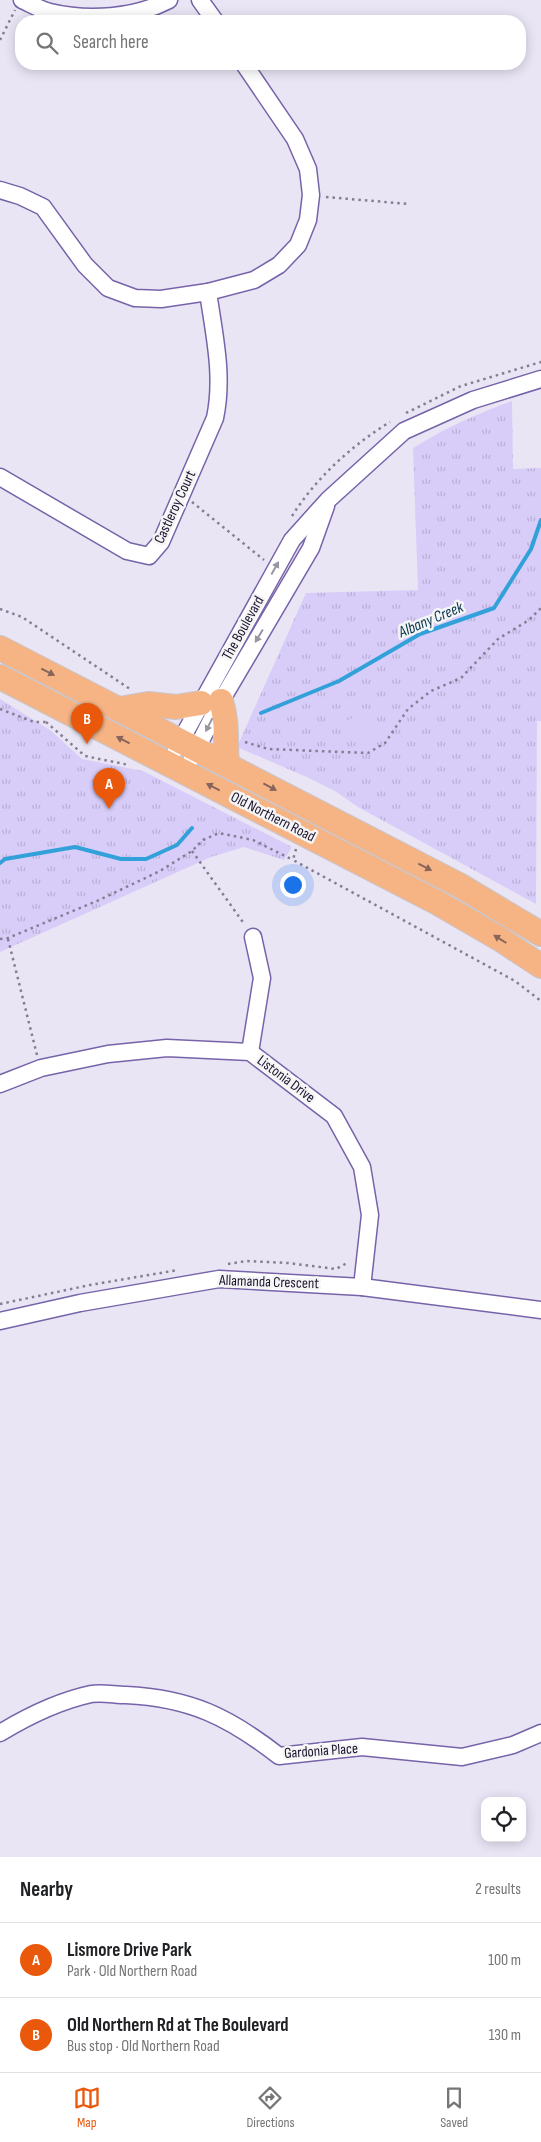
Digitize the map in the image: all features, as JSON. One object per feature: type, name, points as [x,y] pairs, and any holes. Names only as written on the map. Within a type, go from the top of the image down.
[{"type":"highway","name":"Old Northern Road","points":[[0,648],[126,699],[189,745],[459,884],[541,934]]},
{"type":"highway","name":"Old Northern Road","points":[[0,677],[438,904],[500,939],[541,966]]},
{"type":"highway","points":[[126,699],[176,707],[211,702],[227,718],[225,744],[227,764]]},
{"type":"street","points":[[120,15],[158,6],[169,0]]},
{"type":"street","points":[[200,0],[211,15]]},
{"type":"street","points":[[19,4],[50,12],[74,15]]},
{"type":"street","points":[[0,190],[20,196],[43,207],[85,265],[108,288],[135,298],[161,299],[208,292],[254,280],[279,265],[298,244],[308,220],[311,195],[308,169],[295,138],[248,70]]},
{"type":"street","name":"Castleroy Court","points":[[0,477],[127,550],[149,556],[161,542],[215,418],[220,396],[220,371],[208,292]]},
{"type":"street","name":"The Boulevard","points":[[176,767],[211,702],[269,565],[328,500],[404,431],[473,400],[541,379]]},
{"type":"street","name":"The Boulevard","points":[[211,702],[311,548],[328,500]]},
{"type":"street","points":[[250,1052],[262,978],[253,937]]},
{"type":"street","name":"Listonia Drive","points":[[0,1084],[41,1068],[108,1054],[167,1048],[250,1052],[334,1116],[362,1167],[370,1215],[362,1287]]},
{"type":"street","name":"Allamanda Crescent","points":[[0,1320],[80,1303],[218,1279],[362,1287],[541,1310]]},
{"type":"street","name":"Gardonia Place","points":[[0,1733],[33,1714],[92,1694],[152,1696],[200,1707],[248,1732],[279,1756],[362,1747],[462,1757],[513,1746],[541,1733]]},
{"type":"path","points":[[0,40],[19,4]]},
{"type":"path","points":[[311,195],[409,204]]},
{"type":"path","points":[[404,414],[461,386],[541,362]]},
{"type":"path","points":[[289,522],[320,480],[350,452],[396,419]]},
{"type":"path","points":[[182,493],[269,565]]},
{"type":"path","points":[[269,553],[269,565]]},
{"type":"path","points":[[242,742],[268,749],[368,754],[385,742],[408,708],[431,692],[461,678],[498,639],[529,620],[541,608]]},
{"type":"path","points":[[0,609],[22,617],[126,699]]},
{"type":"path","points":[[0,709],[34,722],[46,722]]},
{"type":"path","points":[[41,718],[85,756],[132,766]]},
{"type":"path","points":[[0,939],[8,938],[97,901],[160,871],[192,851],[203,840],[219,833],[253,840],[293,860],[515,981],[541,1000]]},
{"type":"path","points":[[293,860],[296,847]]},
{"type":"path","points":[[192,851],[253,937]]},
{"type":"path","points":[[8,938],[41,1068]]},
{"type":"green space","points":[[512,401],[513,469],[541,468],[541,721],[537,721],[536,904],[358,807],[335,791],[237,747],[306,593],[418,590],[413,448],[461,422]]},
{"type":"green space","points":[[0,699],[50,730],[82,759],[143,771],[292,847],[284,860],[244,847],[211,857],[0,952]]},
{"type":"green space","points":[[371,709],[382,732],[357,744],[346,721]]},
{"type":"waterway","name":"Albany Creek","points":[[261,713],[339,681],[420,634],[494,608],[531,549],[541,520]]},
{"type":"waterway","name":"Albany Creek","points":[[0,863],[5,859],[75,847],[121,859],[146,859],[177,845],[192,828]]},
{"type":"place","name":"Old Northern Rd at The Boulevard","points":[[87,744]]},
{"type":"place","name":"Lismore Drive Park","points":[[109,809]]}]
